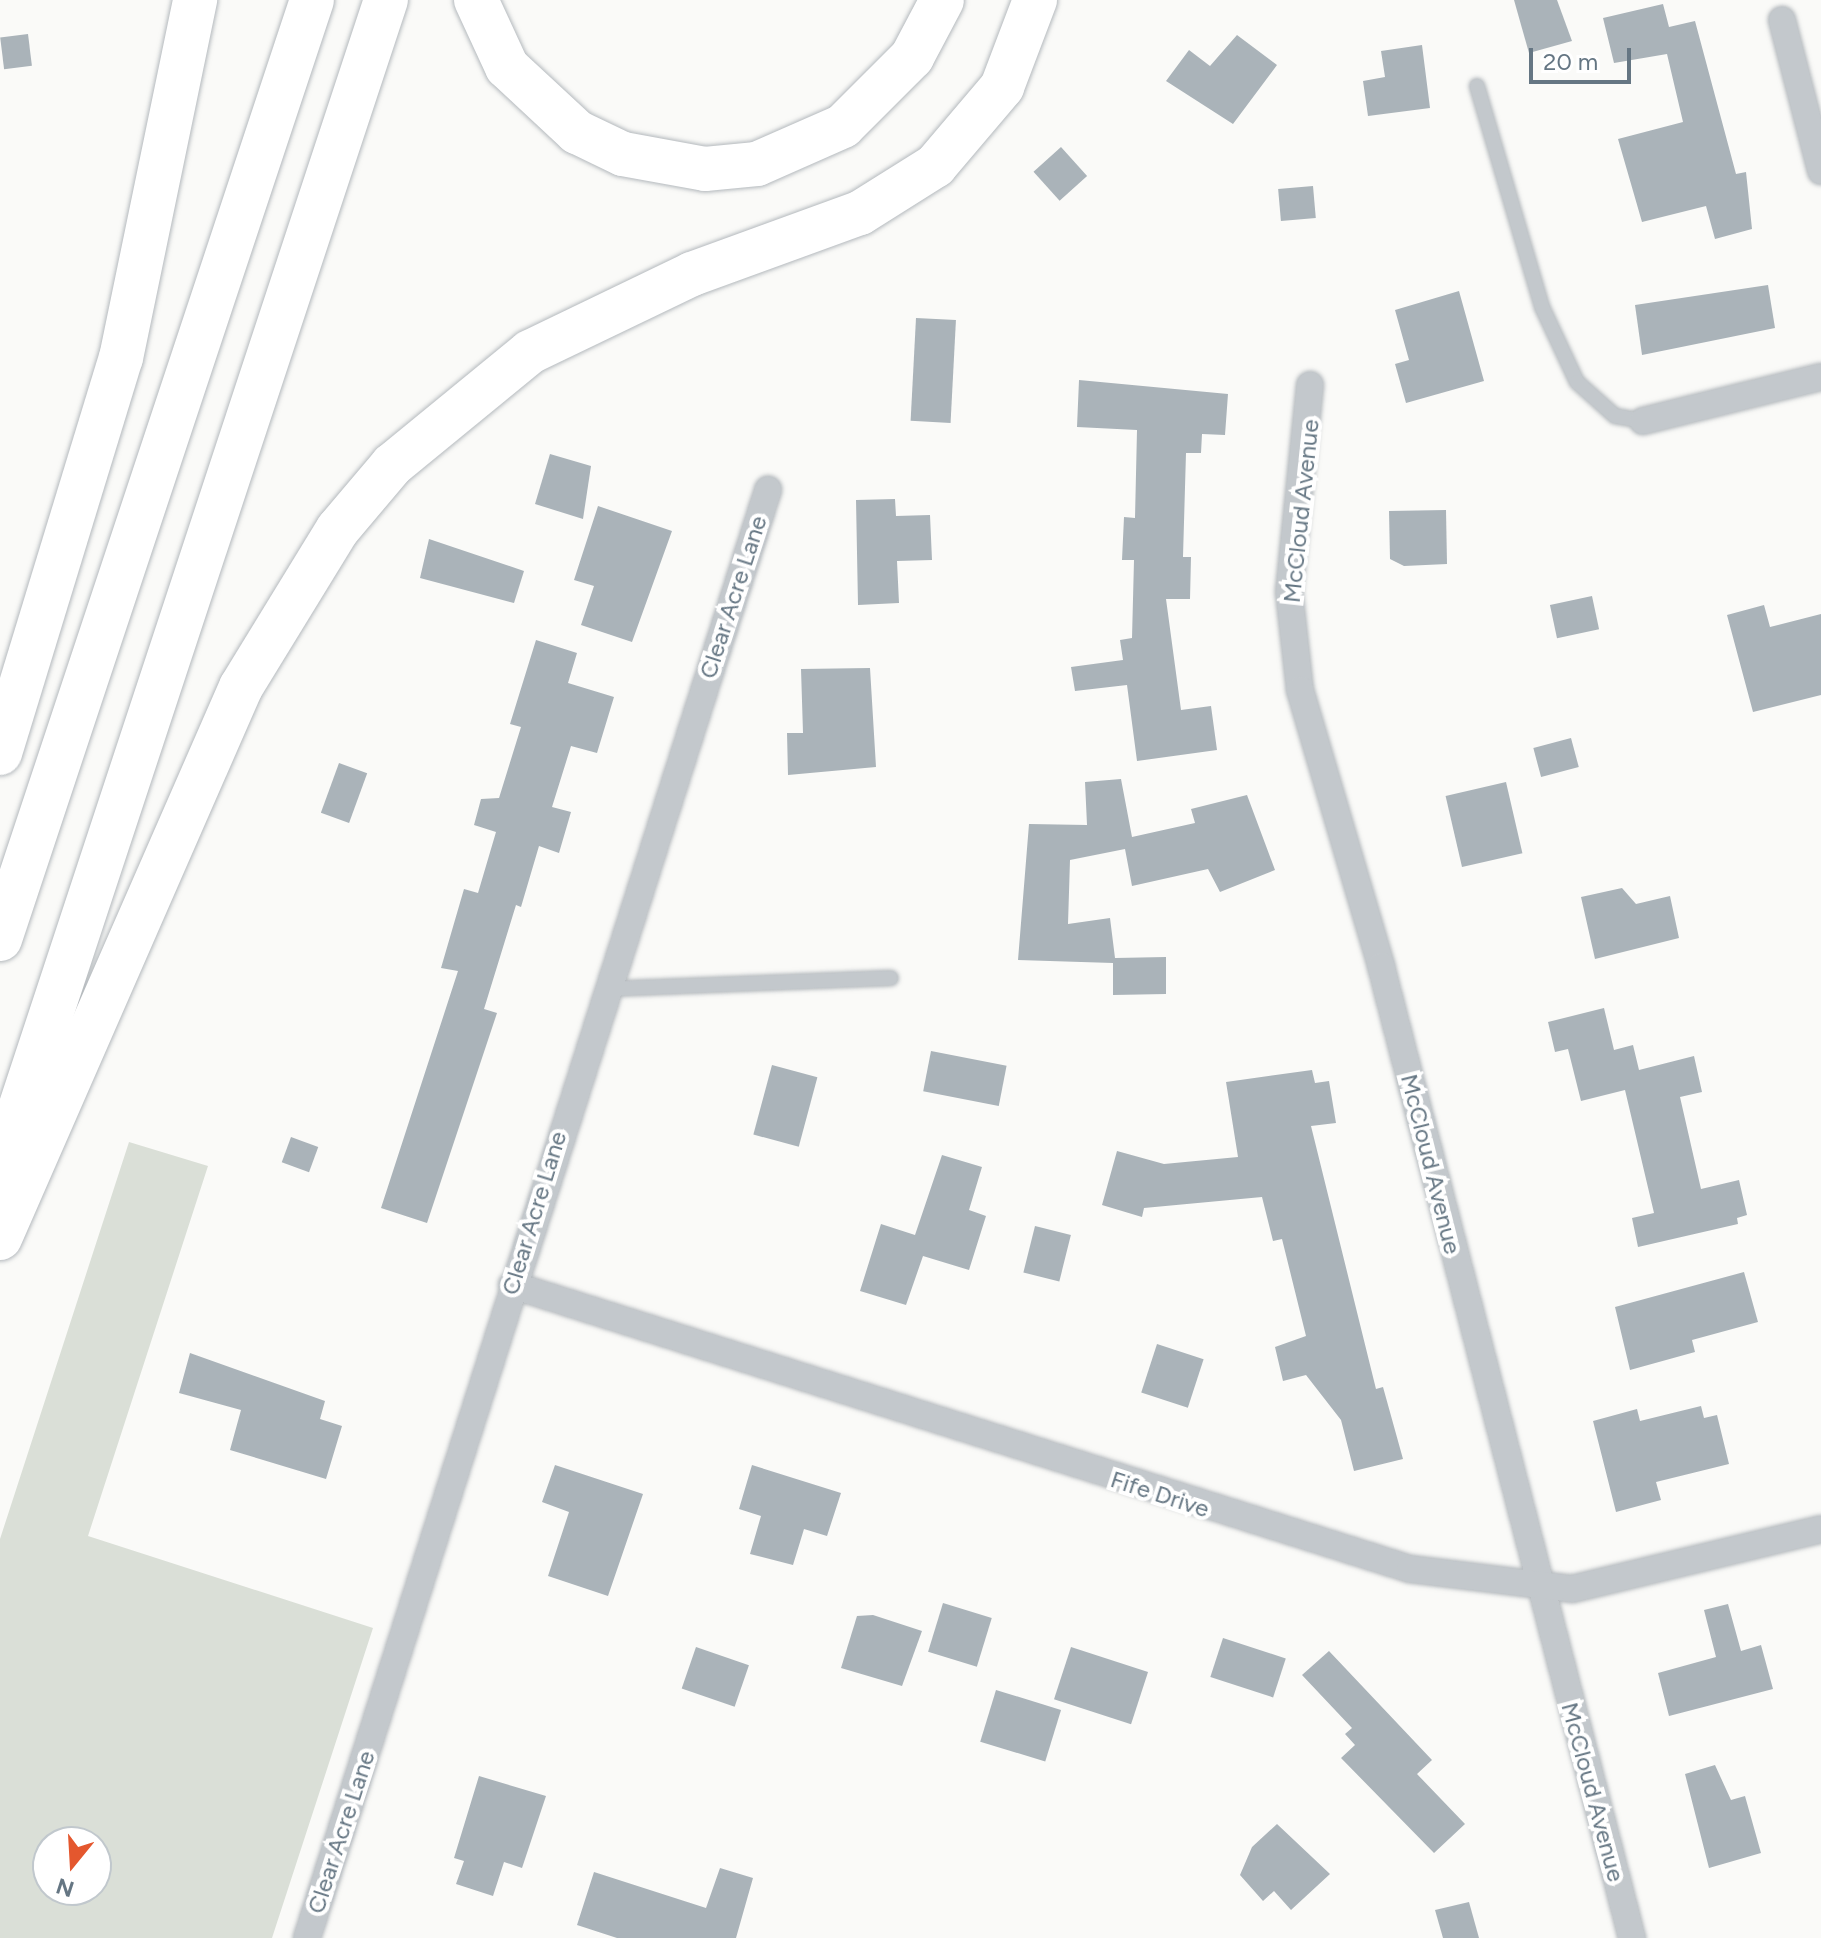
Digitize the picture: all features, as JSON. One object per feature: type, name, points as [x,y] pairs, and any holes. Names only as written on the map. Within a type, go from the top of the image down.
[{"type":"highway","points":[[0,753],[121,358],[195,0]]},
{"type":"highway","points":[[0,939],[312,0]]},
{"type":"highway","points":[[0,1169],[386,0]]},
{"type":"highway","points":[[476,0],[507,67],[577,132],[623,154],[705,169],[757,164],[843,126],[912,57],[942,0]]},
{"type":"highway","points":[[0,1238],[241,687],[338,529],[392,465],[530,352],[664,286],[860,213],[935,166],[1002,87],[1035,0]]},
{"type":"street","points":[[1782,20],[1821,171]]},
{"type":"street","points":[[1643,421],[1821,377]]},
{"type":"street","name":"McCloud Avenue","points":[[1310,385],[1289,592],[1300,690],[1381,966],[1632,1938]]},
{"type":"street","name":"Clear Acre Lane","points":[[317,1935],[512,1285],[768,490]]},
{"type":"street","name":"Fife Drive","points":[[512,1285],[1319,1545],[1410,1569],[1540,1590],[1604,1584],[1821,1529]]},
{"type":"lane","points":[[1477,86],[1542,307],[1577,382],[1615,416],[1643,421]]},
{"type":"lane","points":[[606,989],[891,978]]},
{"type":"shaded area","points":[[129,1142],[208,1166],[88,1536],[373,1628],[272,1938],[0,1938],[0,1539]]},
{"type":"building","points":[[1514,0],[1557,0],[1572,41],[1529,53]]},
{"type":"building","points":[[1663,4],[1669,27],[1695,21],[1736,174],[1746,172],[1752,229],[1715,239],[1706,206],[1642,222],[1618,139],[1683,122],[1667,54],[1614,63],[1603,18]]},
{"type":"building","points":[[28,34],[32,66],[4,69],[0,37]]},
{"type":"building","points":[[1237,35],[1277,65],[1233,124],[1166,81],[1189,50],[1210,66]]},
{"type":"building","points":[[1422,45],[1430,108],[1368,116],[1363,81],[1385,77],[1381,51]]},
{"type":"building","points":[[1061,147],[1087,176],[1060,201],[1034,172]]},
{"type":"building","points":[[1313,186],[1316,218],[1281,221],[1278,189]]},
{"type":"building","points":[[1768,285],[1775,328],[1642,355],[1635,305]]},
{"type":"building","points":[[1459,291],[1484,381],[1406,403],[1395,364],[1409,360],[1395,310]]},
{"type":"building","points":[[916,318],[956,320],[951,423],[911,421]]},
{"type":"building","points":[[1079,380],[1228,394],[1225,435],[1202,434],[1201,453],[1186,453],[1183,557],[1191,557],[1190,599],[1166,599],[1181,710],[1211,706],[1217,750],[1137,761],[1127,685],[1075,691],[1071,667],[1123,660],[1120,640],[1132,638],[1134,560],[1122,560],[1124,517],[1135,518],[1137,430],[1077,427]]},
{"type":"building","points":[[550,454],[591,466],[583,519],[535,504]]},
{"type":"building","points":[[895,499],[896,516],[930,515],[932,560],[897,561],[899,603],[858,605],[856,500]]},
{"type":"building","points":[[598,506],[672,531],[632,642],[581,625],[594,586],[574,580]]},
{"type":"building","points":[[1446,510],[1447,564],[1404,566],[1390,559],[1389,511]]},
{"type":"building","points":[[429,539],[524,571],[514,603],[420,578]]},
{"type":"building","points":[[1592,596],[1599,629],[1557,638],[1550,605]]},
{"type":"building","points":[[1764,605],[1770,627],[1821,614],[1821,695],[1753,712],[1727,615]]},
{"type":"building","points":[[536,640],[577,653],[568,683],[614,697],[597,753],[571,746],[552,807],[571,812],[559,853],[539,846],[521,907],[516,905],[484,1009],[497,1013],[427,1223],[381,1208],[458,971],[441,968],[464,889],[478,893],[496,832],[474,825],[481,799],[499,798],[521,727],[510,724]]},
{"type":"building","points":[[870,668],[876,767],[788,775],[787,733],[803,733],[801,669]]},
{"type":"building","points":[[1571,738],[1579,767],[1541,777],[1533,748]]},
{"type":"building","points":[[339,763],[367,773],[349,823],[321,813]]},
{"type":"building","points":[[1121,779],[1132,837],[1195,823],[1191,809],[1247,795],[1275,870],[1220,892],[1208,869],[1132,886],[1125,849],[1070,860],[1068,924],[1110,918],[1115,958],[1166,957],[1166,994],[1113,995],[1113,963],[1018,960],[1029,824],[1087,825],[1085,782]]},
{"type":"building","points":[[1506,782],[1522,853],[1462,867],[1446,796]]},
{"type":"building","points":[[1622,888],[1636,904],[1670,896],[1679,938],[1595,959],[1581,897]]},
{"type":"building","points":[[1604,1008],[1614,1050],[1633,1045],[1639,1070],[1694,1056],[1702,1092],[1680,1097],[1701,1189],[1739,1180],[1747,1215],[1737,1218],[1738,1224],[1638,1247],[1632,1218],[1654,1213],[1625,1090],[1581,1101],[1568,1049],[1555,1052],[1548,1022]]},
{"type":"building","points":[[931,1051],[1007,1066],[999,1106],[923,1091]]},
{"type":"building","points":[[772,1065],[817,1077],[799,1147],[753,1135]]},
{"type":"building","points":[[1312,1070],[1315,1083],[1329,1081],[1336,1123],[1311,1126],[1376,1389],[1383,1387],[1403,1459],[1354,1471],[1341,1420],[1306,1375],[1283,1381],[1275,1347],[1306,1336],[1282,1239],[1273,1241],[1262,1197],[1144,1208],[1142,1217],[1102,1205],[1117,1151],[1164,1164],[1238,1157],[1226,1082]]},
{"type":"building","points":[[291,1137],[318,1147],[309,1172],[282,1162]]},
{"type":"building","points":[[942,1155],[982,1167],[969,1210],[986,1216],[969,1270],[923,1256],[906,1305],[860,1291],[881,1224],[915,1235]]},
{"type":"building","points":[[1035,1226],[1071,1235],[1059,1282],[1023,1273]]},
{"type":"building","points":[[1744,1272],[1758,1322],[1692,1340],[1695,1352],[1630,1370],[1615,1307]]},
{"type":"building","points":[[1157,1344],[1204,1359],[1188,1408],[1141,1393]]},
{"type":"building","points":[[190,1353],[325,1401],[320,1419],[342,1426],[326,1479],[230,1450],[241,1410],[179,1393]]},
{"type":"building","points":[[1701,1406],[1704,1418],[1717,1415],[1729,1464],[1656,1482],[1661,1500],[1616,1512],[1593,1421],[1637,1409],[1640,1421]]},
{"type":"building","points":[[555,1465],[643,1494],[608,1596],[548,1576],[569,1512],[542,1502]]},
{"type":"building","points":[[752,1465],[841,1493],[827,1536],[804,1529],[793,1565],[750,1554],[761,1516],[739,1509]]},
{"type":"building","points":[[943,1603],[992,1618],[977,1667],[928,1652]]},
{"type":"building","points":[[1728,1604],[1741,1651],[1761,1645],[1773,1689],[1669,1716],[1658,1673],[1716,1657],[1704,1610]]},
{"type":"building","points":[[873,1615],[922,1631],[902,1686],[841,1668],[857,1616]]},
{"type":"building","points":[[1223,1638],[1286,1658],[1273,1697],[1210,1677]]},
{"type":"building","points":[[696,1647],[749,1665],[735,1707],[682,1689]]},
{"type":"building","points":[[1071,1647],[1148,1672],[1131,1724],[1054,1699]]},
{"type":"building","points":[[1329,1651],[1432,1760],[1417,1774],[1465,1824],[1434,1853],[1341,1758],[1355,1745],[1345,1734],[1352,1728],[1302,1675]]},
{"type":"building","points":[[996,1690],[1061,1710],[1045,1762],[980,1742]]},
{"type":"building","points":[[1715,1765],[1731,1800],[1745,1796],[1761,1853],[1709,1868],[1685,1774]]},
{"type":"building","points":[[479,1776],[546,1796],[522,1868],[504,1862],[493,1896],[456,1884],[464,1861],[454,1858]]},
{"type":"building","points":[[1277,1824],[1330,1874],[1291,1910],[1274,1891],[1263,1901],[1240,1875],[1252,1847]]},
{"type":"building","points":[[720,1868],[753,1878],[736,1938],[617,1938],[577,1925],[594,1872],[706,1908]]},
{"type":"building","points":[[1469,1902],[1479,1938],[1443,1938],[1435,1910]]}]
